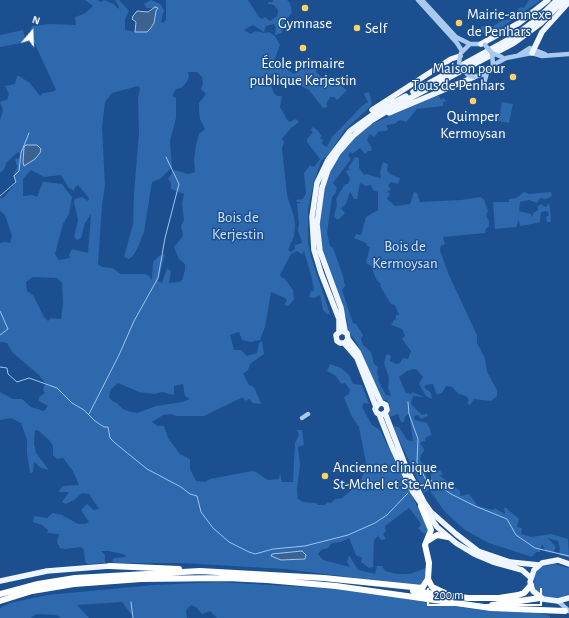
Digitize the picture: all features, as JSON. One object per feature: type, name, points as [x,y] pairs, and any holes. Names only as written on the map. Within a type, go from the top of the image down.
[{"type":"highway","points":[[110,566],[160,567],[200,571],[346,579],[419,588],[425,585],[428,579],[429,563],[426,544],[431,530],[421,506]]},
{"type":"highway","points":[[426,544],[436,535],[448,537]]},
{"type":"highway","points":[[0,594],[54,581],[104,575],[200,571]]},
{"type":"highway","points":[[300,576],[454,597],[490,599],[508,598],[524,593],[531,585]]},
{"type":"highway","points":[[0,601],[52,587],[89,582],[212,578],[296,582],[496,608],[567,611]]},
{"type":"highway","points":[[428,579],[432,588],[454,597]]},
{"type":"highway","points":[[0,605],[14,596]]},
{"type":"highway","points":[[445,602],[494,605],[540,598]]},
{"type":"main road","points":[[483,44],[519,23],[548,0]]},
{"type":"main road","points":[[539,565],[510,562],[478,551],[431,512],[424,502],[411,478],[382,414],[376,411],[378,405],[357,358],[346,341],[342,331],[340,319],[315,255],[312,230],[312,205],[317,183],[325,165],[342,140],[362,121],[392,102],[506,41],[538,19],[557,0]]},
{"type":"main road","points":[[342,331],[341,308],[320,251],[317,224],[319,199],[326,176],[338,153],[357,132],[379,116],[511,45],[542,23],[564,0]]},
{"type":"main road","points":[[533,51],[542,32],[569,2]]},
{"type":"main road","points":[[362,121],[365,115],[379,105],[461,54]]},
{"type":"main road","points":[[379,116],[476,77]]},
{"type":"main road","points":[[342,331],[336,334],[336,339],[339,343],[346,341]]},
{"type":"main road","points":[[378,405],[386,405],[382,414],[405,476],[421,506],[438,527],[448,537],[480,557],[500,565],[520,569],[531,578]]},
{"type":"main road","points":[[568,563],[552,560],[539,565],[534,570],[531,578],[531,585],[540,598],[548,601],[558,601],[569,598]]},
{"type":"main road","points":[[0,581],[26,574],[110,566]]},
{"type":"street","points":[[418,0],[457,43],[461,54],[460,62],[462,69],[476,77],[483,87],[487,73],[493,65],[504,57]]},
{"type":"street","points":[[422,0],[456,37],[470,44],[483,44],[492,53],[504,57],[533,51],[541,56],[569,54]]},
{"type":"street","points":[[461,54],[470,44]]},
{"type":"street","points":[[492,53],[493,65]]},
{"type":"street","points":[[476,77],[487,73]]},
{"type":"street","points":[[302,418],[308,414]]},
{"type":"street","points":[[558,601],[567,611]]},
{"type":"green space","name":"Bois de Kerjestin","points":[[85,0],[97,0],[101,2],[104,0],[114,4],[118,9],[119,7],[115,0],[119,0],[129,11],[125,19],[125,30],[135,32],[150,29],[154,23],[154,8],[147,8],[144,4],[151,0],[160,4],[164,10],[161,22],[163,23],[166,20],[166,0],[248,0],[259,17],[262,19],[265,17],[270,21],[277,16],[278,10],[274,5],[268,4],[268,2],[273,2],[273,0],[287,0],[290,3],[292,13],[284,22],[282,33],[275,35],[276,28],[274,24],[266,26],[264,32],[253,25],[244,30],[251,34],[255,31],[265,33],[269,32],[275,36],[280,45],[274,61],[294,74],[303,68],[306,61],[310,58],[317,66],[316,72],[332,87],[340,80],[341,86],[347,90],[337,100],[334,97],[330,97],[326,104],[328,107],[323,108],[309,90],[286,82],[272,74],[268,78],[274,93],[277,96],[282,96],[280,107],[288,121],[290,122],[296,119],[299,122],[291,128],[282,139],[284,142],[282,148],[287,195],[295,225],[294,236],[288,250],[291,252],[295,249],[295,245],[302,243],[298,230],[299,224],[297,204],[301,202],[297,202],[296,200],[303,199],[306,193],[304,173],[310,165],[314,167],[320,159],[307,142],[307,139],[313,132],[310,130],[313,127],[317,130],[322,136],[320,138],[323,140],[322,144],[327,147],[332,137],[362,106],[368,102],[364,94],[369,92],[372,104],[371,106],[344,131],[329,154],[321,161],[314,182],[308,209],[308,242],[311,257],[330,314],[327,314],[323,310],[320,295],[314,298],[309,297],[311,291],[314,291],[304,251],[302,254],[297,251],[291,254],[280,275],[293,290],[294,300],[288,306],[284,305],[287,300],[285,298],[271,292],[265,327],[260,340],[251,342],[242,340],[239,332],[230,335],[234,350],[241,350],[247,356],[257,353],[259,343],[262,341],[264,354],[250,364],[248,370],[243,374],[249,385],[254,387],[261,404],[253,403],[249,399],[245,401],[243,397],[204,416],[176,416],[171,414],[163,415],[152,422],[158,426],[164,426],[168,438],[180,454],[190,459],[190,469],[196,481],[205,482],[210,479],[252,471],[268,480],[279,479],[280,473],[282,482],[293,482],[295,443],[299,435],[297,430],[302,430],[304,445],[298,447],[300,465],[297,490],[298,499],[303,502],[325,505],[327,502],[331,503],[335,499],[342,498],[359,484],[365,470],[363,468],[366,463],[359,427],[351,415],[344,397],[349,394],[350,390],[345,383],[341,384],[336,376],[327,371],[330,364],[341,368],[349,375],[353,384],[362,385],[369,404],[364,403],[362,407],[372,425],[380,430],[428,528],[426,534],[418,528],[421,525],[420,522],[409,508],[385,526],[386,531],[383,534],[386,539],[381,540],[378,536],[374,540],[373,567],[369,568],[361,562],[362,558],[356,555],[349,538],[341,542],[332,543],[328,548],[321,550],[318,554],[323,560],[350,567],[347,562],[349,555],[358,570],[375,574],[377,566],[382,566],[385,571],[397,574],[410,574],[426,568],[426,577],[420,586],[285,569],[181,563],[115,563],[112,562],[114,558],[125,557],[126,555],[109,551],[101,551],[105,555],[105,563],[88,564],[85,561],[84,550],[81,547],[65,549],[60,548],[57,542],[59,534],[47,533],[48,530],[42,525],[33,522],[34,516],[47,518],[53,513],[62,515],[78,524],[86,524],[89,522],[81,510],[87,504],[94,510],[99,509],[89,494],[82,493],[74,500],[66,504],[62,502],[69,492],[58,492],[63,486],[79,485],[73,471],[63,458],[57,459],[53,455],[53,446],[49,440],[39,431],[35,430],[34,444],[36,453],[49,470],[41,468],[34,462],[33,472],[30,473],[27,440],[21,423],[11,418],[0,420],[0,392],[13,399],[22,399],[31,407],[44,411],[48,406],[39,401],[39,397],[45,393],[43,390],[45,383],[39,375],[13,353],[7,343],[0,342],[0,243],[10,243],[12,236],[5,215],[0,211],[0,198],[3,198],[16,183],[13,176],[17,167],[15,159],[19,158],[20,153],[18,152],[6,163],[5,168],[0,173],[0,120],[3,110],[0,103],[1,101],[7,100],[9,94],[5,86],[15,84],[17,76],[30,83],[40,96],[43,93],[56,90],[30,33],[32,26],[50,24],[76,25],[75,17],[84,14],[93,6]],"holes":[[[188,72],[197,72],[202,77],[203,83],[201,89],[206,94],[199,103],[199,110],[200,119],[205,129],[199,134],[196,145],[194,161],[195,172],[188,174],[174,170],[168,179],[171,182],[171,189],[184,194],[182,203],[184,220],[181,226],[183,236],[174,247],[179,259],[185,264],[182,280],[179,282],[169,283],[171,271],[167,268],[162,283],[158,281],[165,254],[159,256],[153,262],[152,280],[145,274],[121,274],[112,268],[102,267],[98,264],[102,205],[105,185],[102,127],[105,102],[112,93],[138,86],[140,88],[138,98],[139,133],[133,224],[124,257],[129,259],[133,256],[144,232],[152,182],[161,178],[172,167],[170,141],[176,118],[176,98],[172,96],[176,89],[181,88],[186,83],[189,77]],[[31,170],[44,177],[61,175],[68,187],[74,191],[75,187],[78,185],[89,198],[88,201],[82,197],[75,199],[74,202],[78,220],[74,237],[77,240],[81,238],[85,223],[91,214],[88,253],[72,249],[69,255],[70,258],[59,260],[55,254],[63,224],[69,214],[72,197],[62,184],[46,182],[43,182],[37,197],[32,195],[23,196],[23,179]],[[33,277],[57,278],[62,283],[63,303],[61,319],[51,318],[48,321],[44,317],[33,295],[27,291],[26,282]],[[118,383],[139,392],[154,394],[162,392],[174,395],[174,386],[183,384],[185,396],[190,399],[182,402],[156,406],[137,413],[123,409],[117,403],[112,401],[109,397],[111,389]]]},
{"type":"green space","points":[[529,0],[541,0],[492,34],[485,35],[481,31],[481,27],[492,27],[501,21],[509,19],[520,7],[524,8]]},
{"type":"green space","points":[[23,30],[26,42],[0,47],[0,35]]},
{"type":"green space","name":"Bois de Kermoysan","points":[[435,96],[439,96],[441,100],[443,98],[447,101],[443,102],[443,106],[417,109],[406,122],[400,120],[394,124],[386,125],[388,129],[386,131],[379,131],[374,137],[370,134],[367,140],[372,149],[371,151],[368,151],[365,154],[360,148],[352,154],[351,152],[348,155],[351,159],[333,183],[337,188],[332,197],[327,233],[330,246],[333,248],[343,276],[345,286],[342,290],[353,323],[356,324],[363,335],[361,339],[363,345],[371,352],[374,364],[378,367],[378,380],[386,395],[391,396],[388,388],[389,378],[384,363],[386,356],[387,354],[391,356],[390,361],[396,364],[400,363],[403,358],[408,359],[411,351],[402,339],[405,336],[402,329],[391,325],[396,319],[396,315],[399,315],[395,305],[391,304],[380,286],[381,284],[376,279],[371,266],[366,263],[370,247],[367,246],[366,243],[354,238],[356,234],[361,235],[366,217],[378,210],[378,192],[373,190],[371,185],[366,186],[360,183],[357,199],[354,199],[350,192],[346,204],[341,208],[345,213],[339,219],[336,219],[334,216],[337,205],[336,199],[345,184],[348,184],[350,178],[346,172],[347,170],[350,170],[348,168],[355,157],[359,158],[359,168],[364,175],[366,174],[381,178],[380,172],[383,162],[388,164],[387,171],[400,178],[398,184],[391,182],[388,185],[391,189],[387,192],[390,193],[387,199],[395,206],[410,204],[414,192],[417,193],[420,202],[461,200],[481,197],[484,200],[488,211],[486,216],[489,221],[489,227],[486,228],[485,233],[443,237],[445,244],[441,246],[440,250],[448,273],[477,335],[477,343],[485,358],[487,372],[497,390],[497,396],[491,401],[474,399],[470,405],[467,403],[469,400],[466,396],[459,394],[452,387],[446,386],[442,393],[437,395],[433,384],[426,385],[424,387],[431,393],[432,399],[426,396],[419,384],[423,377],[417,370],[414,369],[407,371],[399,377],[406,393],[412,394],[412,392],[424,397],[413,396],[411,404],[422,415],[427,413],[428,416],[421,419],[418,415],[414,416],[415,420],[427,423],[430,429],[431,435],[426,437],[425,441],[421,442],[420,444],[424,451],[420,460],[424,465],[423,468],[427,477],[431,480],[431,474],[440,470],[443,475],[439,475],[460,491],[460,496],[469,494],[478,506],[493,510],[494,508],[505,514],[504,508],[506,508],[519,519],[517,527],[522,528],[521,534],[532,537],[551,534],[568,539],[569,558],[559,555],[560,549],[558,541],[548,538],[556,547],[553,553],[546,552],[542,544],[540,552],[536,552],[532,557],[489,543],[465,530],[445,512],[430,491],[441,490],[433,483],[428,484],[429,490],[424,493],[394,429],[394,426],[399,427],[407,440],[413,441],[409,413],[405,417],[404,422],[401,422],[398,414],[390,417],[387,412],[390,405],[387,400],[380,400],[358,345],[348,330],[347,319],[344,312],[341,313],[332,295],[335,291],[319,240],[319,206],[329,172],[347,145],[367,126]]},
{"type":"green space","points":[[502,102],[513,104],[509,123],[498,121]]},
{"type":"green space","points":[[524,192],[529,194],[551,192],[552,196],[546,199],[540,198],[537,203],[529,200],[520,202],[519,211],[531,214],[533,218],[533,213],[538,210],[538,206],[542,204],[543,206],[547,207],[548,203],[550,206],[551,222],[547,222],[546,217],[549,215],[546,211],[541,212],[540,222],[520,226],[519,220],[516,227],[495,229],[493,202],[509,202],[509,199],[516,198]]},
{"type":"green space","points":[[554,564],[569,568],[569,595],[559,599],[543,597],[536,591],[534,584],[535,573],[541,567]]},
{"type":"green space","points":[[218,582],[338,589],[480,610],[536,612],[550,616],[550,618],[217,618],[210,611],[202,614],[196,607],[191,605],[186,610],[187,618],[134,618],[122,602],[77,605],[89,618],[61,618],[56,615],[36,614],[31,618],[0,618],[0,608],[10,603],[47,595],[154,585]]},
{"type":"shaded area","points":[[155,7],[158,8],[154,23],[150,29],[147,32],[135,32],[136,22],[132,19],[137,11],[148,12]]},
{"type":"shaded area","points":[[26,145],[37,145],[41,149],[40,153],[35,159],[24,166],[24,147]]},
{"type":"shaded area","points":[[302,551],[306,555],[305,559],[281,560],[271,556],[272,554]]},
{"type":"waterway","points":[[0,196],[16,182],[14,176],[19,171],[21,153],[29,133]]},
{"type":"waterway","points":[[89,414],[119,355],[134,321],[158,278],[165,238],[179,184],[166,157]]},
{"type":"waterway","points":[[0,311],[8,329],[0,335]]},
{"type":"waterway","points":[[0,367],[7,368],[8,374],[17,382],[29,378],[57,388],[72,403],[84,410],[95,421],[104,427],[108,427],[110,438],[147,469],[181,487],[190,494],[197,496],[201,512],[213,528],[229,542],[255,554],[273,549],[305,546],[348,535],[375,523],[387,515],[408,493]]},
{"type":"waterway","points":[[408,402],[409,414],[418,439],[417,462],[426,480],[432,481],[451,494],[475,506],[507,519],[516,535],[535,548],[569,556]]},
{"type":"waterway","points":[[131,602],[133,618]]},
{"type":"place","name":"Gymnase","points":[[305,8]]},
{"type":"place","name":"Mairie-annexe de Penhars","points":[[459,23]]},
{"type":"place","name":"Self","points":[[357,28]]},
{"type":"place","name":"École primaire publique Kerjestin","points":[[303,48]]},
{"type":"place","name":"Maison pour Tous de Penhars","points":[[513,77]]},
{"type":"place","name":"Quimper Kermoysan","points":[[473,101]]},
{"type":"place","name":"Ancienne clinique St-Mchel et Ste-Anne","points":[[325,476]]}]
